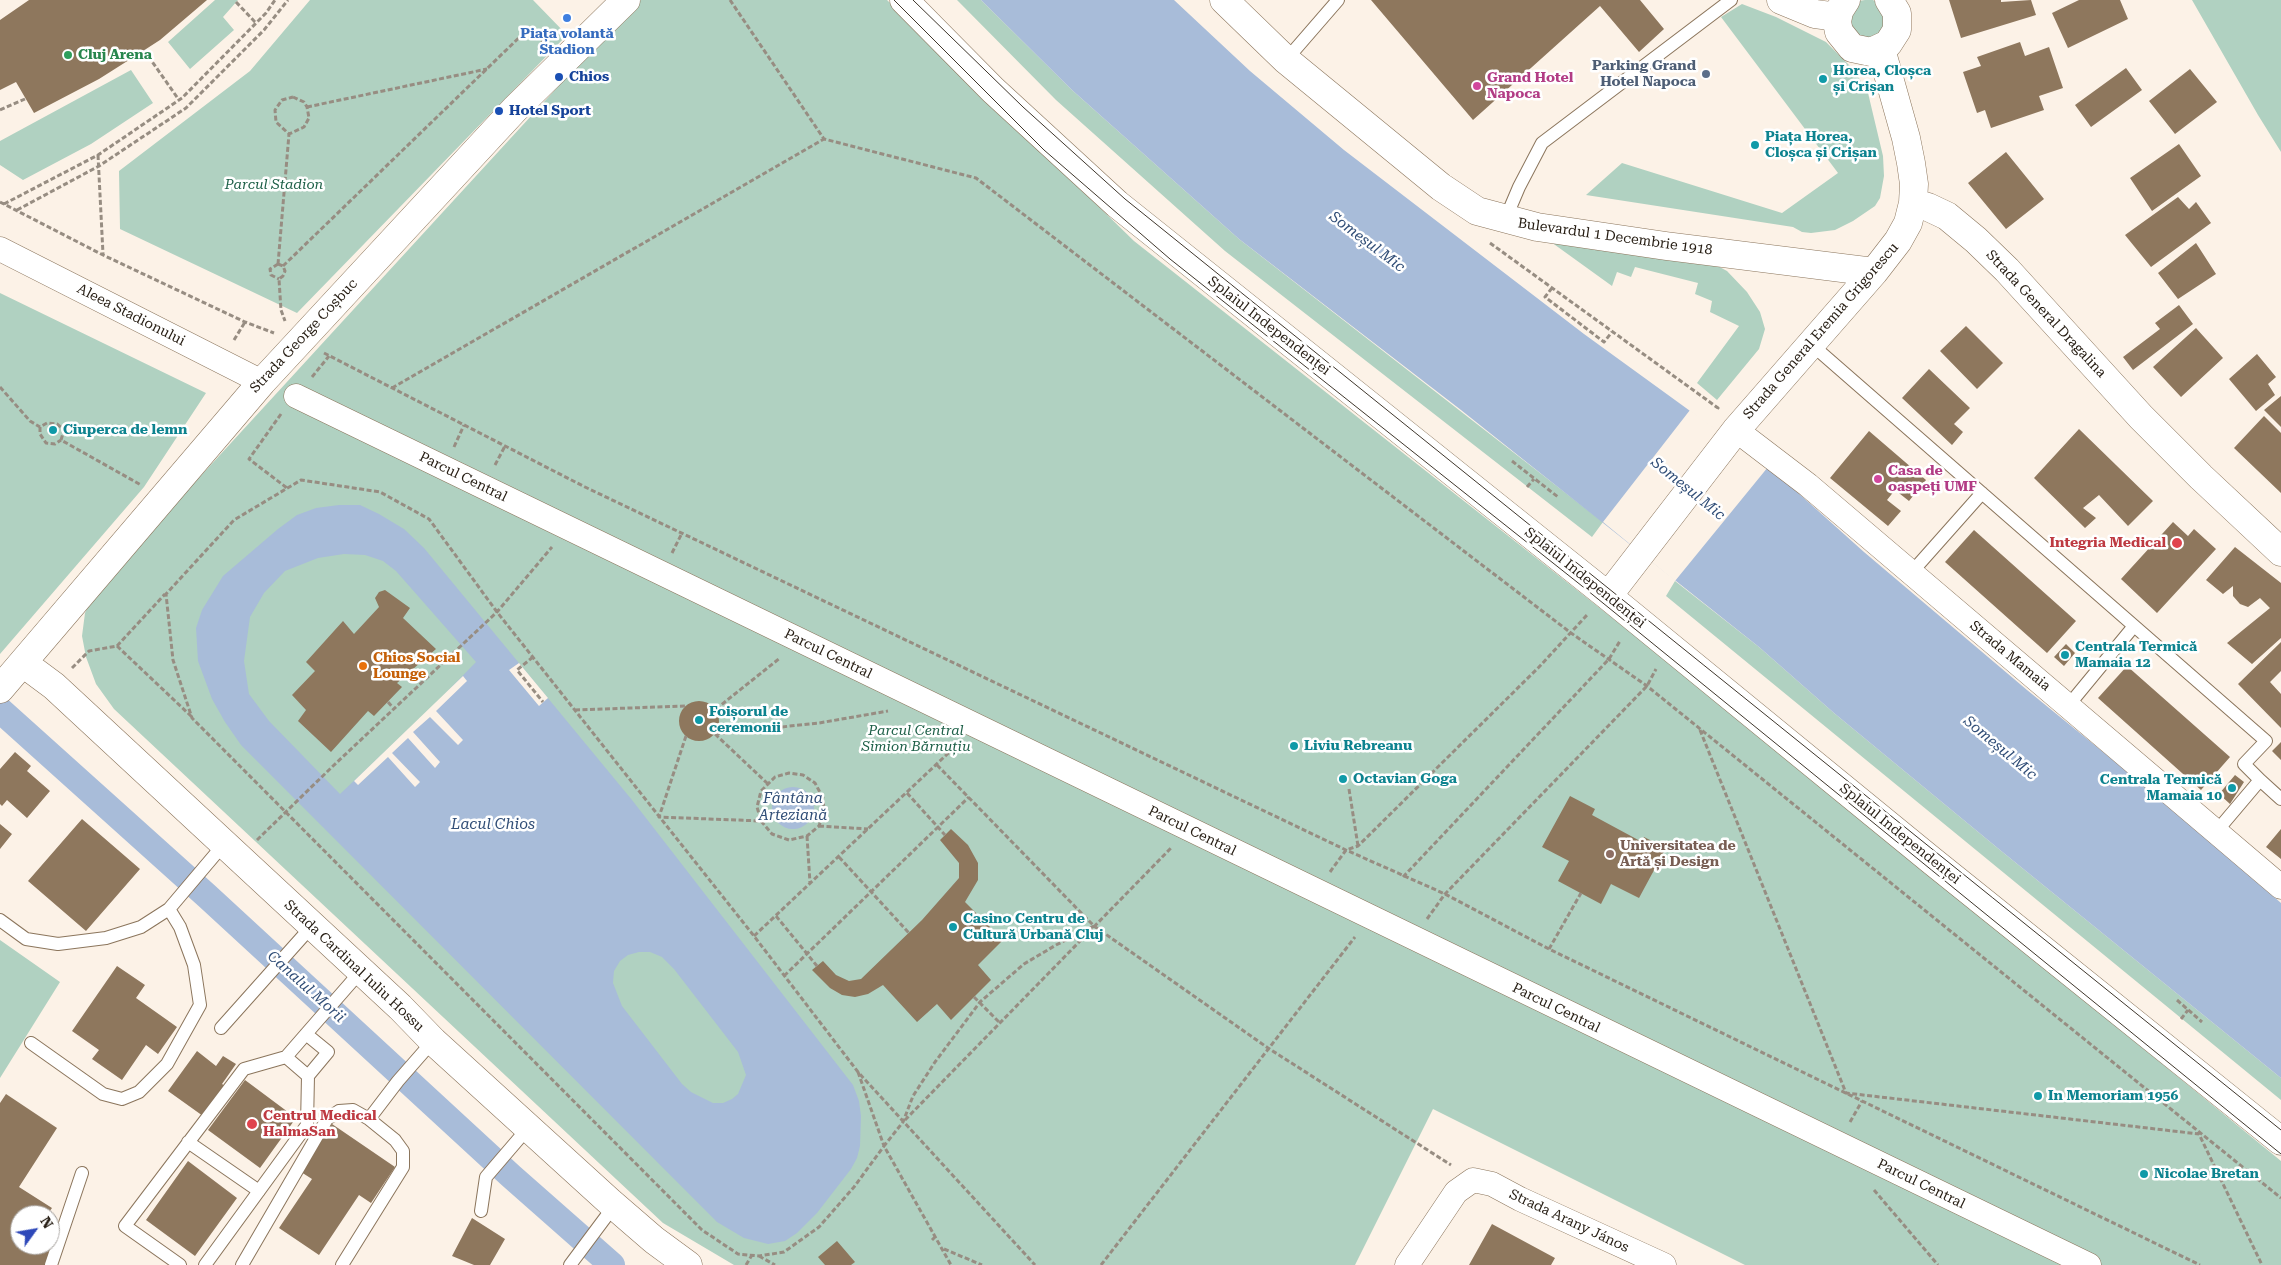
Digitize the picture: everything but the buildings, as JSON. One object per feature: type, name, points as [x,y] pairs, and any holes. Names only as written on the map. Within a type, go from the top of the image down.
[{"type":"main road","name":"Strada George Coșbuc","points":[[0,689],[299,341],[540,84],[626,0]]},
{"type":"main road","name":"Splaiul Independenței","points":[[904,0],[1000,96],[1117,204],[1608,596],[1931,860],[2281,1140]]},
{"type":"main road","name":"Bulevardul 1 Decembrie 1918","points":[[1224,0],[1286,60],[1463,203],[1477,211],[1537,227],[1666,246],[1874,272]]},
{"type":"main road","points":[[1782,0],[1815,14],[1842,9],[1839,32],[1852,48],[1871,52],[1881,49],[1888,44],[1897,30],[1897,13],[1890,0]]},
{"type":"main road","points":[[1881,49],[1906,138],[1914,184],[1913,203]]},
{"type":"main road","name":"Strada General Eremia Grigorescu","points":[[1608,596],[1730,437],[1874,272],[1898,241],[1908,223],[1913,203]]},
{"type":"main road","name":"Strada General Dragalina","points":[[1913,203],[1928,207],[1947,216],[1976,240],[2007,270],[2141,417],[2201,477],[2281,552]]},
{"type":"main road","name":"Strada Cardinal Iuliu Hossu","points":[[23,663],[54,686],[361,971],[427,1048],[607,1216],[688,1265]]},
{"type":"street","name":"Aleea Stadionului","points":[[0,249],[262,382]]},
{"type":"street","name":"Parcul Central","points":[[289,405],[2089,1265]]},
{"type":"street","name":"Strada Mamaia","points":[[1730,437],[1808,485],[2281,887]]},
{"type":"street","points":[[1407,1265],[1456,1192],[1474,1180]]},
{"type":"street","name":"Strada Arany János","points":[[1474,1180],[1492,1184],[1520,1199],[1664,1265]]},
{"type":"lane","points":[[1286,60],[1338,0]]},
{"type":"lane","points":[[1505,220],[1542,142],[1731,0]]},
{"type":"lane","points":[[1811,344],[2266,741],[2244,764],[2281,799]]},
{"type":"lane","points":[[1912,573],[1982,493]]},
{"type":"lane","points":[[2068,706],[2134,626]]},
{"type":"lane","points":[[2216,832],[2260,780]]},
{"type":"lane","points":[[0,920],[26,939],[58,944],[115,935],[141,927],[169,909],[203,868],[231,850]]},
{"type":"lane","points":[[32,1043],[103,1094],[122,1099],[139,1092],[168,1064],[200,1005],[194,965],[180,927],[169,909]]},
{"type":"lane","points":[[221,1028],[312,926]]},
{"type":"lane","points":[[180,1265],[125,1226],[244,1069],[286,1057],[361,971]]},
{"type":"lane","points":[[205,1265],[307,1124],[308,1076],[328,1052],[306,1034]]},
{"type":"lane","points":[[369,1120],[394,1086],[427,1048]]},
{"type":"lane","points":[[286,1057],[308,1076]]},
{"type":"lane","points":[[242,1265],[326,1119],[339,1111],[352,1110],[369,1120],[395,1140],[402,1151],[403,1167],[342,1265]]},
{"type":"lane","points":[[481,1211],[486,1177],[521,1136]]},
{"type":"lane","points":[[188,1142],[259,1191]]},
{"type":"lane","points":[[51,1265],[82,1173]]},
{"type":"lane","points":[[570,1265],[607,1216]]},
{"type":"path","points":[[2,203],[98,155],[179,100],[256,23],[275,0]]},
{"type":"path","points":[[16,211],[98,166],[186,108],[264,30],[288,0]]},
{"type":"path","points":[[730,0],[824,139],[976,178],[1571,634],[1647,686],[2134,1079],[2199,1134],[2281,1198]]},
{"type":"path","points":[[236,2],[256,23]]},
{"type":"path","points":[[283,266],[529,28],[550,49]]},
{"type":"path","points":[[144,50],[179,100]]},
{"type":"path","points":[[307,107],[487,69]]},
{"type":"path","points":[[287,98],[299,98],[309,112],[307,123],[300,130],[289,134],[276,122],[274,116],[277,104],[287,98]]},
{"type":"path","points":[[0,110],[25,99]]},
{"type":"path","points":[[278,264],[289,134]]},
{"type":"path","points":[[392,388],[824,139]]},
{"type":"path","points":[[98,155],[103,255]]},
{"type":"path","points":[[2,203],[103,255],[245,322],[299,341]]},
{"type":"path","points":[[1491,244],[1718,408]]},
{"type":"path","points":[[279,279],[271,275],[270,268],[278,264],[283,266]]},
{"type":"path","points":[[282,318],[279,279],[285,271],[283,266]]},
{"type":"path","points":[[1552,288],[1545,297],[1604,342],[1612,332]]},
{"type":"path","points":[[329,356],[505,446],[682,533],[1403,877],[1445,894],[1549,949],[2200,1265]]},
{"type":"path","points":[[0,387],[30,421],[40,427]]},
{"type":"path","points":[[287,488],[249,459],[289,405]]},
{"type":"path","points":[[47,423],[57,424],[64,430],[61,440],[55,444],[46,442],[40,434],[40,427],[47,423]]},
{"type":"path","points":[[461,433],[464,425]]},
{"type":"path","points":[[61,440],[144,487]]},
{"type":"path","points":[[502,452],[505,446]]},
{"type":"path","points":[[1512,461],[1558,497]]},
{"type":"path","points":[[1527,486],[1534,478]]},
{"type":"path","points":[[54,686],[89,651],[117,646],[234,520],[301,480],[380,492],[429,519],[497,612],[754,936],[858,1072],[1035,1265]]},
{"type":"path","points":[[679,538],[682,533]]},
{"type":"path","points":[[231,850],[296,803],[324,774],[497,612],[553,546]]},
{"type":"path","points":[[166,594],[173,660],[192,718]]},
{"type":"path","points":[[1339,859],[1346,850],[1358,846],[1571,634],[1587,615],[1594,620]]},
{"type":"path","points":[[1403,877],[1609,659],[1621,642],[1614,636]]},
{"type":"path","points":[[117,646],[192,718],[702,1230],[738,1254],[758,1256],[784,1252],[819,1227],[854,1187],[903,1122],[1171,847]]},
{"type":"path","points":[[716,709],[781,656]]},
{"type":"path","points":[[533,657],[517,670],[543,702]]},
{"type":"path","points":[[1438,904],[1445,894],[1647,686],[1658,670],[1650,664]]},
{"type":"path","points":[[388,702],[394,709]]},
{"type":"path","points":[[575,710],[685,706]]},
{"type":"path","points":[[767,783],[715,734],[819,723],[892,710]]},
{"type":"path","points":[[1699,729],[1846,1093]]},
{"type":"path","points":[[659,817],[686,736]]},
{"type":"path","points":[[754,936],[960,743]]},
{"type":"path","points":[[937,765],[1094,926],[1268,1048],[1474,1180]]},
{"type":"path","points":[[789,773],[803,775],[815,783],[823,798],[824,811],[818,826],[807,836],[789,840],[772,834],[761,821],[757,807],[761,791],[767,783],[775,777],[789,773]]},
{"type":"path","points":[[1349,789],[1358,846]]},
{"type":"path","points":[[907,793],[945,835]]},
{"type":"path","points":[[784,976],[969,797]]},
{"type":"path","points":[[659,817],[761,821]]},
{"type":"path","points":[[818,826],[868,829]]},
{"type":"path","points":[[807,836],[810,884]]},
{"type":"path","points":[[839,857],[909,933]]},
{"type":"path","points":[[1549,949],[1581,893]]},
{"type":"path","points":[[776,916],[817,966]]},
{"type":"path","points":[[903,1122],[918,1089],[961,1026],[980,1002],[1024,964],[1094,926]]},
{"type":"path","points":[[1101,1265],[1355,937]]},
{"type":"path","points":[[974,996],[1000,1023]]},
{"type":"path","points":[[2177,1000],[2202,1022]]},
{"type":"path","points":[[2181,1019],[2188,1010]]},
{"type":"path","points":[[858,1072],[884,1146],[951,1265]]},
{"type":"path","points":[[1846,1093],[2199,1134]]},
{"type":"path","points":[[1857,1110],[1862,1101]]},
{"type":"path","points":[[2199,1134],[2262,1265]]},
{"type":"path","points":[[1870,1185],[1938,1265]]},
{"type":"path","points":[[932,1240],[936,1236]]},
{"type":"path","points":[[943,1249],[982,1265]]},
{"type":"path","points":[[746,1265],[752,1255]]},
{"type":"path","points":[[758,1256],[775,1265]]},
{"type":"green space","points":[[215,0],[238,0],[223,17],[234,30],[190,69],[168,42]]},
{"type":"green space","name":"Parcul Stadion","points":[[310,0],[533,0],[567,35],[297,313],[120,229],[119,171],[250,71]]},
{"type":"green space","name":"Parcul Central Simion Bărnuțiu","points":[[641,0],[887,0],[1134,241],[1733,713],[2281,1161],[2281,1265],[1745,1265],[1433,1109],[1355,1265],[734,1265],[663,1223],[114,709],[96,684],[86,657],[82,636],[85,613],[96,590],[610,30]]},
{"type":"green space","points":[[957,0],[981,0],[1072,90],[1239,239],[1603,522],[1592,537],[1225,251],[1056,100]]},
{"type":"green space","points":[[1873,0],[1884,8],[1884,34],[1866,41],[1850,31],[1849,11],[1859,1]]},
{"type":"green space","points":[[2192,0],[2281,0],[2281,152],[2258,115]]},
{"type":"green space","points":[[1742,4],[1776,17],[1826,42],[1854,70],[1868,93],[1883,156],[1884,176],[1880,198],[1875,206],[1853,221],[1835,230],[1811,233],[1802,232],[1793,227],[1586,195],[1622,163],[1782,213],[1838,173],[1721,17]]},
{"type":"green space","points":[[131,70],[153,103],[91,144],[23,180],[0,165],[0,141]]},
{"type":"green space","points":[[1551,242],[1712,263],[1727,271],[1747,292],[1760,312],[1765,329],[1759,349],[1717,400],[1697,383],[1739,326],[1710,312],[1712,301],[1695,294],[1698,283],[1635,267],[1631,277],[1617,272],[1612,286]]},
{"type":"green space","points":[[0,293],[206,393],[144,487],[0,654]]},
{"type":"green space","points":[[1675,581],[1759,647],[1834,713],[2281,1078],[2281,1100],[1666,596]]},
{"type":"green space","points":[[0,940],[60,982],[0,1078]]},
{"type":"water","name":"Someșul Mic","points":[[981,0],[1174,0],[1250,71],[1344,150],[1584,334],[1777,474],[1864,552],[2027,690],[2167,804],[2281,903],[2281,1078],[1834,713],[1759,647],[1461,410],[1239,239],[1072,90]]},
{"type":"water","name":"Lacul Chios","points":[[360,505],[404,529],[424,548],[632,800],[853,1085],[859,1101],[861,1116],[860,1146],[857,1158],[851,1169],[817,1213],[797,1233],[785,1241],[768,1244],[744,1238],[717,1222],[241,745],[225,722],[212,699],[198,661],[196,628],[202,610],[223,576],[297,515],[316,508]],"holes":[[[344,554],[365,555],[383,561],[396,571],[476,662],[432,707],[340,794],[269,721],[249,694],[244,661],[250,617],[264,593],[285,571],[318,558]],[[650,952],[662,957],[674,969],[738,1052],[746,1075],[738,1094],[732,1099],[723,1103],[713,1103],[691,1092],[682,1084],[622,1006],[613,983],[614,971],[620,961],[628,955]]]},
{"type":"water","name":"Fântâna Arteziană","points":[[793,787],[808,793],[814,808],[808,823],[793,829],[778,823],[772,808],[778,793]]},
{"type":"pier","points":[[1690,410],[1768,467],[1675,581],[1603,522]]},
{"type":"pier","points":[[519,663],[548,698],[539,706],[509,670]]},
{"type":"pier","points":[[463,676],[467,681],[436,711],[463,740],[458,745],[430,717],[413,732],[440,762],[435,768],[408,738],[392,753],[420,782],[415,787],[388,757],[358,785],[354,781]]},
{"type":"waterway","name":"Canalul Morii","points":[[0,710],[207,896],[511,1176],[612,1265]]},
{"type":"tram line","points":[[894,0],[1044,150],[1170,259],[1582,586],[2281,1154]]},
{"type":"tram line","points":[[913,0],[1023,107],[1125,199],[2281,1130]]},
{"type":"place","name":"Piața volantă Stadion","points":[[567,18]]},
{"type":"place","name":"Cluj Arena","points":[[68,55]]},
{"type":"place","name":"Parking Grand Hotel Napoca","points":[[1706,74]]},
{"type":"place","name":"Chios","points":[[559,77]]},
{"type":"place","name":"Horea, Cloșca și Crișan","points":[[1823,79]]},
{"type":"place","name":"Grand Hotel Napoca","points":[[1477,86]]},
{"type":"place","name":"Hotel Sport","points":[[499,111]]},
{"type":"place","name":"Piața Horea, Cloșca și Crișan","points":[[1755,145]]},
{"type":"place","name":"Ciuperca de lemn","points":[[53,430]]},
{"type":"place","name":"Casa de oaspeți UMF","points":[[1878,479]]},
{"type":"place","name":"Integria Medical","points":[[2177,543]]},
{"type":"place","name":"Centrala Termică Mamaia 12","points":[[2065,655]]},
{"type":"place","name":"Chios Social Lounge","points":[[363,666]]},
{"type":"place","name":"Foișorul de ceremonii","points":[[699,720]]},
{"type":"place","name":"Liviu Rebreanu","points":[[1294,746]]},
{"type":"place","name":"Octavian Goga","points":[[1343,779]]},
{"type":"place","name":"Centrala Termică Mamaia 10","points":[[2232,788]]},
{"type":"place","name":"Universitatea de Artă și Design","points":[[1610,854]]},
{"type":"place","name":"Casino Centru de Cultură Urbană Cluj","points":[[953,927]]},
{"type":"place","name":"In Memoriam 1956","points":[[2038,1096]]},
{"type":"place","name":"Centrul Medical HalmaSan","points":[[252,1124]]},
{"type":"place","name":"Nicolae Bretan","points":[[2144,1174]]}]
